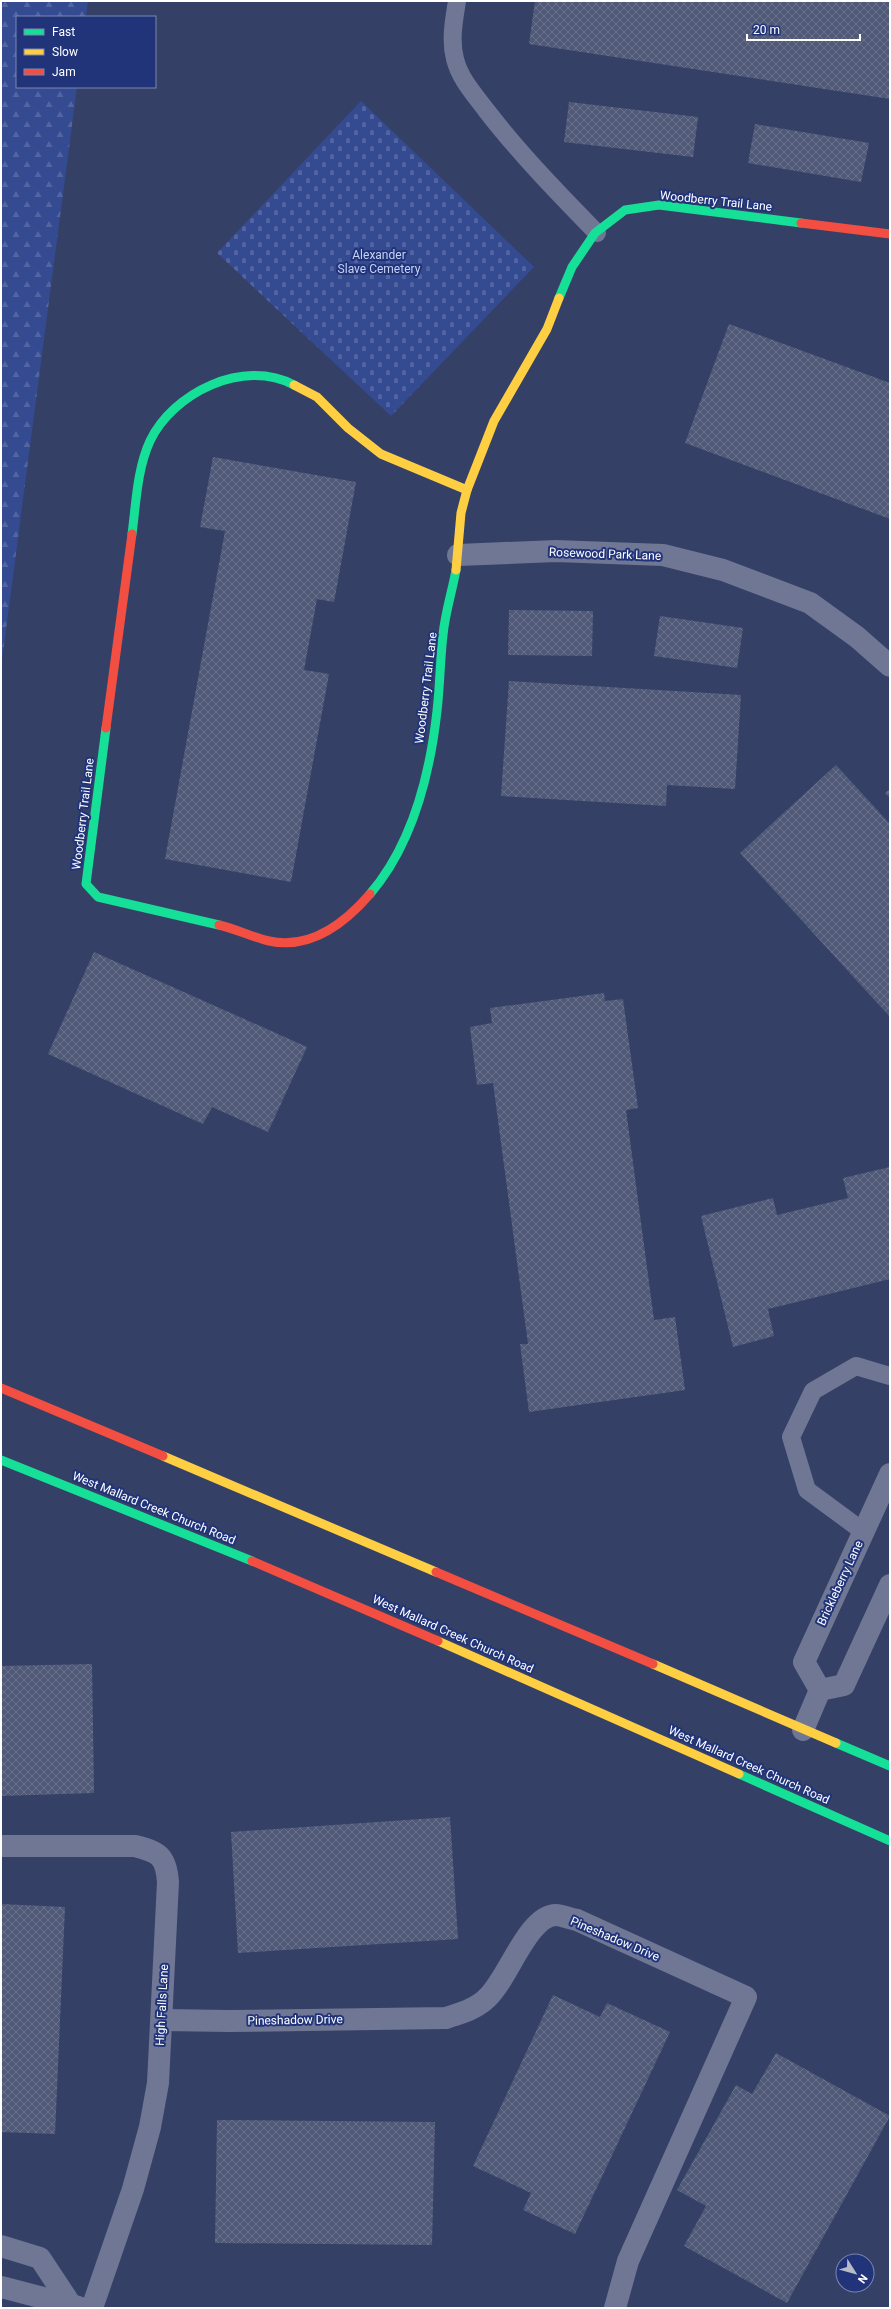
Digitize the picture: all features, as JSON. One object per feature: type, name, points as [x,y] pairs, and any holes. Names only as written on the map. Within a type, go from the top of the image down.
[{"type":"street","name":"Woodberry Trail Lane","points":[[467,490],[381,454],[348,428],[316,397],[287,381],[260,376],[228,378],[197,390],[170,413],[150,441],[142,466],[86,884],[98,897],[224,926],[265,941],[297,942],[335,929],[365,902],[391,862],[412,822],[423,788],[436,722],[444,634],[458,555],[463,501],[494,420],[547,329],[572,267],[597,233],[625,210],[660,205],[890,234]]},
{"type":"street","name":"Rosewood Park Lane","points":[[458,555],[556,551],[663,555],[723,570],[810,603],[857,637],[890,666]]},
{"type":"street","points":[[1,1388],[668,1670],[803,1730],[890,1766]]},
{"type":"street","name":"West Mallard Creek Church Road","points":[[1,1460],[308,1583],[890,1841]]},
{"type":"street","name":"Brickleberry Lane","points":[[820,1690],[804,1662],[890,1474]]},
{"type":"street","points":[[803,1730],[820,1690],[844,1685],[890,1585]]},
{"type":"street","name":"High Falls Lane","points":[[1,1846],[135,1846],[155,1851],[167,1865],[168,1882],[158,2083],[150,2127],[133,2190],[78,2307]]},
{"type":"street","name":"Pineshadow Drive","points":[[162,2020],[230,2021],[446,2018],[469,2011],[488,1998],[514,1961],[525,1938],[536,1923],[555,1915],[577,1920],[746,1997],[628,2261],[615,2308]]},
{"type":"street","points":[[1,2246],[40,2258],[78,2307]]},
{"type":"street","points":[[1,2287],[78,2307]]},
{"type":"lane","points":[[456,1],[452,37],[454,58],[463,80],[504,134],[539,174],[597,233]]},
{"type":"lane","points":[[864,1532],[807,1490],[791,1437],[813,1391],[856,1366],[890,1376]]},
{"type":"green space","points":[[1,1],[88,1],[86,16],[16,16],[16,88],[77,88],[1,668]]},
{"type":"green space","name":"Alexander Slave Cemetery","points":[[361,101],[534,267],[391,416],[217,253]]},
{"type":"building","points":[[535,1],[890,1],[890,99],[529,44]]},
{"type":"building","points":[[569,102],[698,117],[693,157],[564,142]]},
{"type":"building","points":[[755,124],[869,143],[861,182],[748,163]]},
{"type":"building","points":[[729,324],[890,383],[890,519],[685,443]]},
{"type":"building","points":[[213,457],[356,482],[334,602],[317,599],[304,670],[329,674],[291,882],[165,859],[225,531],[200,527]]},
{"type":"building","points":[[509,610],[593,611],[592,656],[508,655]]},
{"type":"building","points":[[660,616],[743,628],[737,668],[654,656]]},
{"type":"building","points":[[509,681],[741,695],[735,789],[667,785],[666,806],[501,796]]},
{"type":"building","points":[[836,765],[890,824],[890,1017],[740,853]]},
{"type":"building","points":[[890,789],[890,798],[885,793]]},
{"type":"building","points":[[94,952],[307,1047],[268,1132],[212,1107],[203,1124],[48,1054]]},
{"type":"building","points":[[604,993],[605,1001],[623,999],[638,1108],[626,1110],[654,1320],[675,1317],[685,1390],[529,1412],[520,1344],[528,1344],[493,1083],[477,1085],[470,1027],[492,1023],[490,1008]]},
{"type":"building","points":[[890,1167],[890,1279],[768,1309],[774,1336],[733,1347],[701,1216],[773,1198],[777,1215],[848,1198],[843,1178]]},
{"type":"building","points":[[92,1664],[94,1793],[1,1796],[1,1666]]},
{"type":"building","points":[[450,1817],[458,1939],[238,1953],[231,1832]]},
{"type":"building","points":[[1,1904],[65,1907],[55,2134],[1,2132]]},
{"type":"building","points":[[553,1995],[600,2017],[607,2003],[670,2032],[575,2234],[523,2210],[531,2193],[473,2166]]},
{"type":"building","points":[[776,2053],[890,2116],[787,2303],[684,2246],[706,2206],[677,2190],[736,2085],[752,2094]]},
{"type":"building","points":[[217,2120],[435,2122],[432,2245],[215,2243]]},
{"type":"traffic: fast","points":[[559,298],[572,267],[595,233],[625,210],[659,205],[801,223]]},
{"type":"traffic: fast","points":[[132,534],[142,463],[150,441],[161,424],[175,408],[192,395],[212,385],[232,378],[253,376],[274,378],[294,385]]},
{"type":"traffic: fast","points":[[370,894],[385,875],[397,854],[417,808],[424,784],[434,735],[444,627],[456,570]]},
{"type":"traffic: fast","points":[[106,728],[86,884],[98,897],[219,925]]},
{"type":"traffic: fast","points":[[1,1460],[252,1561]]},
{"type":"traffic: fast","points":[[836,1743],[890,1766]]},
{"type":"traffic: fast","points":[[739,1774],[890,1841]]},
{"type":"traffic: slow","points":[[456,570],[461,513],[467,490],[494,421],[547,329],[559,298]]},
{"type":"traffic: slow","points":[[294,385],[317,397],[348,428],[381,454],[467,490]]},
{"type":"traffic: slow","points":[[163,1456],[436,1572]]},
{"type":"traffic: slow","points":[[438,1641],[739,1774]]},
{"type":"traffic: slow","points":[[653,1664],[836,1743]]},
{"type":"traffic: jam","points":[[801,223],[890,234]]},
{"type":"traffic: jam","points":[[106,728],[132,534]]},
{"type":"traffic: jam","points":[[219,925],[269,941],[284,943],[299,942],[326,932],[338,924],[370,894]]},
{"type":"traffic: jam","points":[[1,1388],[163,1456]]},
{"type":"traffic: jam","points":[[252,1561],[438,1641]]},
{"type":"traffic: jam","points":[[436,1572],[653,1664]]}]
